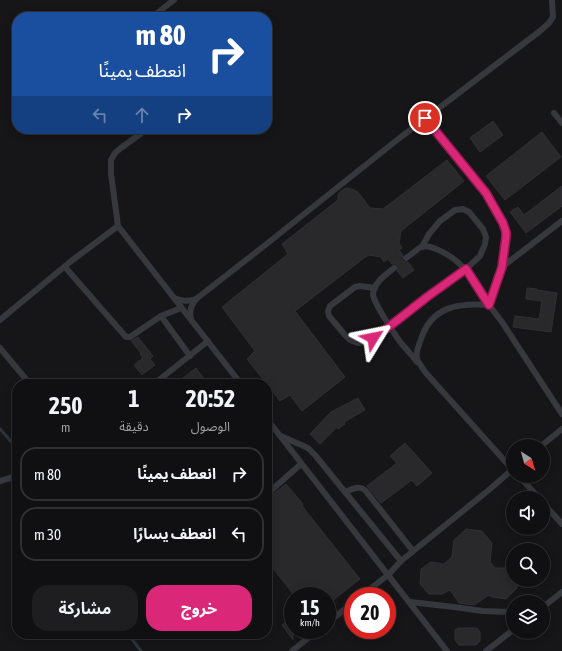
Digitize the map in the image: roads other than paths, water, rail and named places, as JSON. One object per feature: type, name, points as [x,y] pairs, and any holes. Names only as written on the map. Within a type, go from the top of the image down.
[{"type":"lane","points":[[158,12],[174,0]]},
{"type":"lane","points":[[174,298],[190,301],[196,298],[425,118],[540,31],[554,17],[552,0]]},
{"type":"lane","points":[[554,113],[562,123]]},
{"type":"lane","points":[[425,118],[486,193],[503,223],[506,237],[502,267],[489,305]]},
{"type":"lane","points":[[140,134],[115,153],[111,160],[110,174],[118,226],[237,379]]},
{"type":"lane","points":[[375,288],[360,286],[355,287],[330,306],[328,311],[329,316],[350,340],[358,343],[365,342],[373,338],[466,269],[480,256],[486,237],[483,229],[469,212],[455,210],[440,221],[429,234],[422,247],[406,258]]},
{"type":"lane","points":[[502,267],[562,221]]},
{"type":"lane","points":[[0,320],[118,226]]},
{"type":"lane","points":[[422,247],[430,247],[440,250],[454,258],[466,269],[562,414]]},
{"type":"lane","points":[[65,267],[126,337],[130,337],[161,316],[181,308]]},
{"type":"lane","points":[[394,268],[378,282],[373,294],[375,301],[400,342],[506,461]]},
{"type":"lane","points":[[191,319],[190,313],[196,298]]},
{"type":"lane","points":[[418,363],[416,358],[423,332],[428,323],[438,314],[461,305],[489,305]]},
{"type":"lane","points":[[161,316],[190,356]]},
{"type":"lane","points":[[160,379],[208,341]]},
{"type":"lane","points":[[0,348],[26,379]]},
{"type":"lane","points":[[272,426],[447,651]]},
{"type":"lane","points":[[550,439],[562,429]]},
{"type":"lane","points":[[279,436],[308,448],[315,455],[401,561]]},
{"type":"lane","points":[[272,490],[301,464]]},
{"type":"lane","points":[[372,587],[401,561],[506,475]]},
{"type":"lane","points":[[0,481],[12,477]]},
{"type":"lane","points":[[525,483],[532,491]]},
{"type":"lane","points":[[345,492],[358,487],[365,490],[413,551]]},
{"type":"lane","points":[[550,511],[562,524]]},
{"type":"lane","points":[[550,601],[562,592]]},
{"type":"lane","points":[[410,602],[483,611],[506,612]]},
{"type":"lane","points":[[336,616],[344,610]]},
{"type":"lane","points":[[486,651],[506,635]]},
{"type":"lane","points":[[292,651],[307,639]]},
{"type":"waterway","points":[[0,429],[12,442]]},
{"type":"waterway","points":[[132,639],[141,651]]}]
